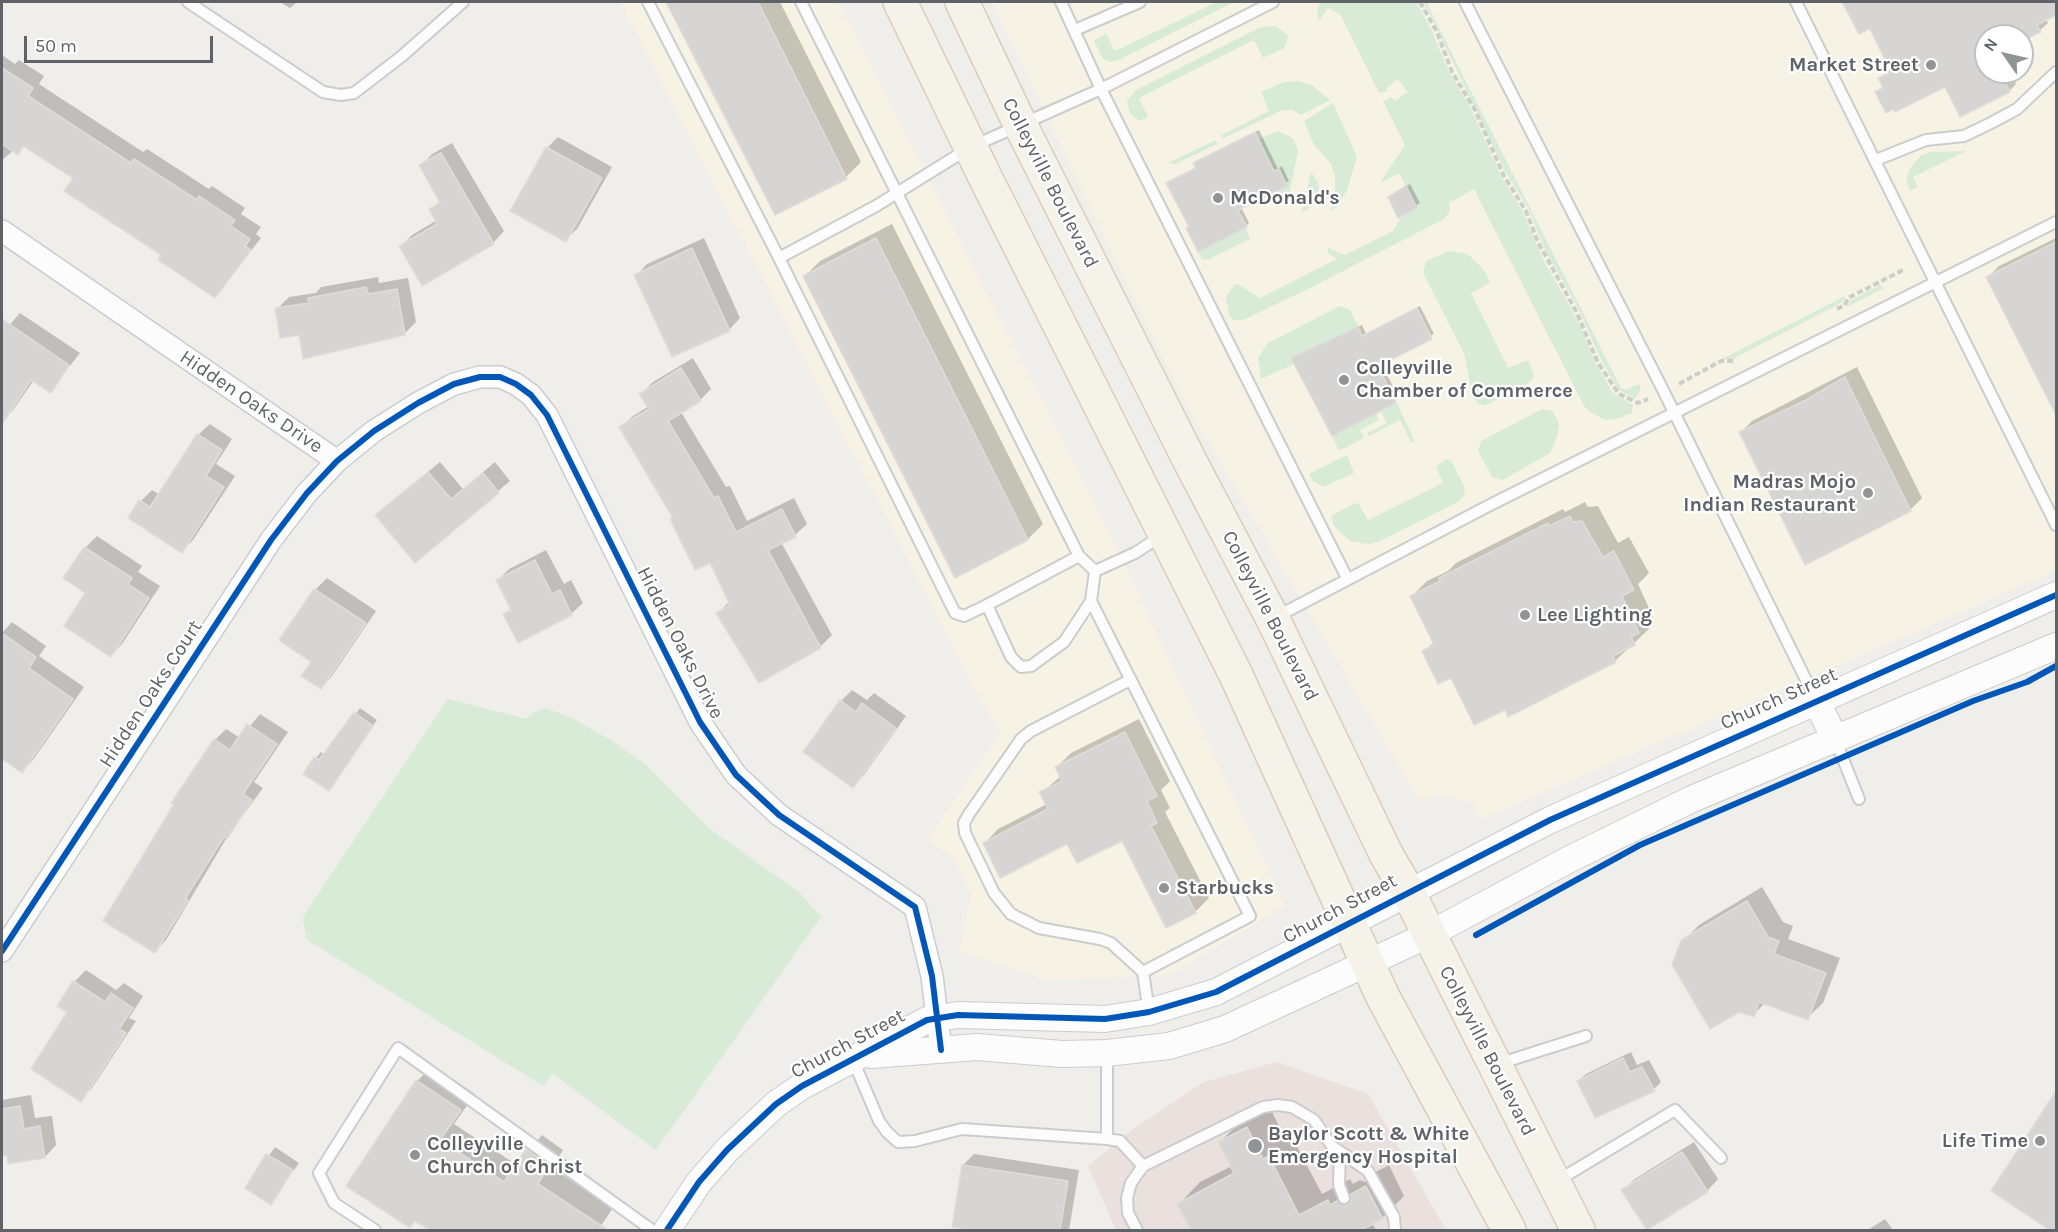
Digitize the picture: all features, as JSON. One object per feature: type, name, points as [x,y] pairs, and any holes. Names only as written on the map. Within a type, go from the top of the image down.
[{"type":"main road","points":[[900,2],[1163,534],[1236,675],[1366,964],[1509,1230]]},
{"type":"main road","name":"Colleyville Boulevard","points":[[962,2],[1020,124],[1193,468],[1273,619],[1386,854],[1408,891],[1428,935],[1578,1230]]},
{"type":"street","name":"Hidden Oaks Drive","points":[[2,231],[337,461],[374,431],[454,384],[480,377],[500,377],[516,384],[531,395],[547,415],[695,712],[722,758],[752,792],[779,815],[915,907],[932,976],[939,1018],[941,1050]]},
{"type":"street","name":"Hidden Oaks Court","points":[[2,951],[271,540],[307,493],[337,461]]},
{"type":"street","name":"Church Street","points":[[667,1230],[699,1182],[752,1126],[802,1086],[927,1020],[957,1015],[1106,1019],[1149,1012],[1216,992],[1408,891],[1550,820],[2056,595]]},
{"type":"street","name":"Church Street","points":[[857,1058],[977,1047],[1062,1054],[1107,1053],[1153,1048],[1226,1029],[1428,935],[1568,860],[1692,799],[2056,646]]},
{"type":"street","points":[[1816,700],[1835,739]]},
{"type":"street","points":[[1149,1012],[1153,1048]]},
{"type":"lane","points":[[188,2],[323,92],[341,95],[354,93],[402,56],[463,2]]},
{"type":"lane","points":[[648,2],[779,258],[955,613],[964,616],[1079,556]]},
{"type":"lane","points":[[801,2],[1079,556],[1095,572]]},
{"type":"lane","points":[[1061,2],[1101,89],[1347,578]]},
{"type":"lane","points":[[1075,30],[1140,2]]},
{"type":"lane","points":[[779,258],[876,206],[895,192],[971,147],[1101,89],[1273,2]]},
{"type":"lane","points":[[1465,2],[1675,412],[1816,700]]},
{"type":"lane","points":[[1796,2],[2056,525]]},
{"type":"lane","points":[[1876,160],[1926,140],[1964,136],[1991,123],[2017,109],[2056,72]]},
{"type":"lane","points":[[1273,619],[1347,578],[2056,222]]},
{"type":"lane","points":[[1095,572],[1136,552],[1163,534]]},
{"type":"lane","points":[[987,605],[1011,657],[1021,667],[1031,666],[1064,642],[1091,601],[1095,572]]},
{"type":"lane","points":[[1091,601],[1250,916],[1143,972]]},
{"type":"lane","points":[[1130,680],[1031,731],[1021,739],[964,822],[964,833],[994,893],[1011,914],[1039,928],[1111,943],[1143,972],[1149,1012]]},
{"type":"lane","points":[[1835,739],[1859,799]]},
{"type":"lane","points":[[1494,1065],[1586,1036]]},
{"type":"lane","points":[[375,1230],[334,1203],[319,1173],[398,1048],[652,1230]]},
{"type":"lane","points":[[1107,1053],[1107,1139]]},
{"type":"lane","points":[[857,1058],[879,1121],[898,1142],[915,1141],[962,1129],[1107,1139],[1120,1141],[1143,1166]]},
{"type":"lane","points":[[1137,1230],[1128,1213],[1127,1198],[1131,1183],[1143,1166],[1263,1107],[1278,1106],[1292,1107],[1314,1120],[1340,1153],[1368,1171],[1394,1217],[1395,1230]]},
{"type":"lane","points":[[1554,1183],[1675,1110],[1721,1158]]},
{"type":"lane","points":[[1340,1153],[1339,1185],[1344,1198]]},
{"type":"path","points":[[1420,2],[1437,32],[1452,72],[1475,110],[1504,176],[1527,211],[1538,242],[1577,313],[1593,353],[1615,390],[1638,403],[1664,392],[1721,361],[1731,363],[1741,357]]},
{"type":"path","points":[[1835,310],[1845,304],[1848,298],[1905,269]]},
{"type":"shaded area","points":[[620,2],[838,2],[1111,536],[1285,906],[1168,975],[1047,980],[960,952],[971,893],[954,859],[928,839],[1001,731],[985,708]]},
{"type":"shaded area","points":[[992,2],[2056,2],[2056,571],[1479,820],[1473,802],[1436,795],[1421,803],[1181,395]]},
{"type":"shaded area","name":"Baylor Scott & White Emergency Hospital","points":[[1277,1062],[1368,1094],[1446,1230],[1116,1230],[1088,1166],[1136,1127],[1204,1082]]},
{"type":"green space","points":[[1217,2],[1234,2],[1119,60],[1111,62],[1103,59],[1094,41],[1106,33],[1115,51]]},
{"type":"green space","points":[[1320,2],[1416,2],[1432,31],[1449,72],[1469,105],[1501,176],[1523,212],[1544,261],[1578,321],[1595,362],[1613,393],[1633,405],[1632,413],[1605,420],[1584,406],[1474,189],[1449,203],[1450,211],[1444,219],[1308,289],[1243,320],[1233,320],[1229,315],[1226,297],[1235,284],[1260,298],[1337,259],[1328,253],[1328,248],[1345,255],[1393,231],[1401,217],[1417,208],[1399,173],[1380,183],[1405,145],[1383,101],[1391,97],[1395,101],[1408,92],[1398,79],[1386,88],[1388,91],[1379,93],[1340,14],[1328,8],[1319,21],[1317,12]]},
{"type":"green space","points":[[1424,2],[1621,388],[1625,390],[1639,384],[1641,389],[1635,399],[1619,390],[1601,360],[1578,308],[1546,252],[1528,208],[1505,171]]},
{"type":"green space","points":[[1276,26],[1289,36],[1284,48],[1263,58],[1254,40],[1139,98],[1148,117],[1140,121],[1130,114],[1127,101],[1136,90],[1261,27]]},
{"type":"green space","points":[[1298,81],[1312,85],[1330,100],[1301,115],[1293,110],[1283,110],[1222,139],[1222,135],[1269,111],[1261,92],[1284,82]]},
{"type":"green space","points":[[1333,103],[1357,157],[1347,190],[1336,208],[1331,211],[1335,176],[1331,164],[1314,145],[1304,121]]},
{"type":"green space","points":[[1278,131],[1293,138],[1298,151],[1289,196],[1279,194],[1278,191],[1287,185],[1279,169],[1274,171],[1258,139]]},
{"type":"green space","points":[[1216,140],[1217,144],[1175,164],[1168,163]]},
{"type":"green space","points":[[1966,151],[1913,177],[1918,187],[1910,191],[1906,178],[1920,156],[1930,152]]},
{"type":"green space","points":[[1311,172],[1318,182],[1320,192],[1314,205],[1302,213]]},
{"type":"green space","points":[[1246,228],[1250,239],[1207,260],[1202,259],[1198,252]]},
{"type":"green space","points":[[1449,251],[1468,254],[1484,270],[1490,283],[1471,293],[1508,368],[1528,360],[1534,375],[1533,379],[1523,387],[1486,405],[1480,405],[1473,398],[1464,353],[1423,273],[1426,261]]},
{"type":"green space","points":[[1880,285],[1884,288],[1847,307],[1850,301]]},
{"type":"green space","points":[[1845,296],[1843,302],[1731,360],[1722,359]]},
{"type":"green space","points":[[1340,306],[1350,310],[1359,327],[1292,358],[1294,364],[1261,379],[1258,358],[1268,343]]},
{"type":"green space","points":[[1397,403],[1415,442],[1411,442],[1400,420],[1369,436],[1367,433],[1387,423],[1381,411]]},
{"type":"green space","points":[[1542,409],[1553,411],[1559,424],[1557,437],[1550,453],[1503,480],[1493,478],[1478,451],[1481,441]]},
{"type":"green space","points":[[1376,413],[1379,420],[1360,430],[1364,438],[1339,451],[1332,436]]},
{"type":"green space","points":[[1347,455],[1354,473],[1323,487],[1313,481],[1309,474]]},
{"type":"green space","points":[[1446,459],[1451,461],[1465,488],[1464,496],[1458,502],[1378,542],[1369,544],[1350,541],[1334,526],[1331,516],[1355,503],[1359,504],[1368,520],[1443,483],[1436,466]]},
{"type":"green space","points":[[448,699],[526,719],[534,712],[546,708],[572,718],[609,739],[645,764],[710,829],[799,892],[821,917],[656,1150],[553,1074],[543,1086],[306,939],[303,917]]},
{"type":"building","points":[[666,2],[758,2],[847,179],[775,215]]},
{"type":"building","name":"Market Street","points":[[1842,2],[2056,2],[2056,15],[2037,25],[2041,32],[2034,35],[2034,24],[1974,24],[1974,84],[2006,84],[2010,92],[1960,117],[1945,87],[1895,112],[1894,109],[1886,113],[1875,92],[1883,88],[1878,78],[1891,72],[1870,29],[1859,34]]},
{"type":"building","points":[[2,68],[33,88],[28,96],[131,163],[134,159],[197,200],[199,196],[235,220],[231,226],[250,239],[245,246],[251,250],[215,298],[158,260],[161,255],[64,191],[73,178],[23,146],[18,155],[2,144]]},
{"type":"building","name":"McDonald's","points":[[1255,132],[1274,171],[1279,169],[1287,186],[1238,210],[1247,227],[1198,252],[1186,228],[1189,227],[1166,183],[1196,168],[1193,163]]},
{"type":"building","points":[[546,147],[602,178],[566,242],[510,211]]},
{"type":"building","points":[[441,153],[494,244],[422,286],[399,246],[437,224],[429,209],[440,203],[419,165]]},
{"type":"building","points":[[1406,186],[1417,208],[1398,218],[1388,197]]},
{"type":"building","points":[[876,238],[1028,540],[955,578],[803,276]]},
{"type":"building","points":[[2056,242],[2056,415],[1986,277]]},
{"type":"building","points":[[692,248],[730,331],[672,357],[634,275]]},
{"type":"building","points":[[366,287],[368,294],[397,289],[405,335],[303,359],[299,335],[280,338],[275,308],[309,303],[308,298]]},
{"type":"building","name":"Colleyville Chamber of Commerce","points":[[1417,308],[1432,339],[1378,366],[1396,403],[1332,436],[1291,358],[1358,327],[1362,336]]},
{"type":"building","points":[[2,319],[69,365],[51,393],[31,380],[2,424]]},
{"type":"building","points":[[681,368],[701,401],[668,421],[714,498],[718,496],[736,532],[782,509],[796,537],[768,550],[821,648],[759,683],[716,613],[730,605],[710,563],[695,570],[670,519],[673,518],[619,427],[649,409],[639,394]]},
{"type":"building","points":[[1845,377],[1911,511],[1805,565],[1739,432],[1806,400]]},
{"type":"building","points":[[197,434],[222,450],[206,476],[224,487],[182,553],[128,518],[139,500],[150,507]]},
{"type":"building","points":[[428,472],[451,499],[483,473],[499,493],[415,563],[375,515]]},
{"type":"building","name":"Lee Lighting","points":[[1570,516],[1573,522],[1582,521],[1603,557],[1614,551],[1634,590],[1622,596],[1639,633],[1631,637],[1635,645],[1613,656],[1616,662],[1508,717],[1505,710],[1474,725],[1451,678],[1438,684],[1430,668],[1422,651],[1434,645],[1410,596],[1440,581],[1439,578],[1548,523],[1549,526]]},
{"type":"building","points":[[84,547],[132,578],[128,584],[149,598],[111,657],[64,626],[85,593],[63,578]]},
{"type":"building","points":[[535,560],[552,594],[560,590],[572,615],[518,643],[503,614],[511,610],[496,580]]},
{"type":"building","points":[[314,589],[366,623],[321,689],[301,676],[311,662],[279,640]]},
{"type":"building","points":[[2,633],[36,657],[29,668],[73,699],[22,773],[2,759]]},
{"type":"building","points":[[840,700],[856,712],[862,703],[896,728],[853,788],[803,752]]},
{"type":"building","points":[[354,712],[373,726],[329,791],[303,774],[314,757],[319,760]]},
{"type":"building","points":[[247,724],[277,744],[243,794],[252,800],[227,839],[224,837],[185,899],[188,900],[155,953],[103,921],[174,804],[171,803],[214,739],[230,750]]},
{"type":"building","points":[[1125,732],[1157,796],[1147,801],[1157,823],[1151,826],[1196,913],[1166,928],[1122,841],[1077,863],[1067,844],[1000,878],[983,843],[1048,809],[1039,792],[1062,781],[1055,767]]},
{"type":"building","points":[[1747,901],[1768,937],[1779,941],[1774,954],[1826,973],[1808,1020],[1759,1002],[1754,1017],[1739,1012],[1710,1029],[1672,965],[1681,940]]},
{"type":"building","points":[[73,981],[105,1002],[111,993],[133,1008],[119,1029],[126,1033],[81,1102],[31,1069],[67,1012],[57,1006]]},
{"type":"building","points":[[1623,1058],[1630,1072],[1642,1067],[1655,1091],[1595,1118],[1577,1081]]},
{"type":"building","name":"Colleyville Church of Christ","points":[[416,1080],[461,1110],[440,1140],[504,1182],[526,1149],[549,1166],[538,1184],[608,1230],[430,1230],[415,1221],[410,1228],[346,1186]]},
{"type":"building","name":"Life Time","points":[[2056,1091],[2056,1230],[2050,1230],[1991,1191]]},
{"type":"building","points":[[20,1106],[24,1129],[40,1126],[45,1158],[8,1164],[7,1156],[2,1156],[2,1109]]},
{"type":"building","points":[[1247,1127],[1263,1159],[1269,1156],[1299,1215],[1328,1200],[1330,1205],[1337,1201],[1347,1205],[1351,1200],[1351,1194],[1366,1186],[1383,1219],[1361,1230],[1191,1230],[1177,1204],[1234,1173],[1218,1142]]},
{"type":"building","points":[[1682,1152],[1708,1192],[1647,1230],[1621,1190]]},
{"type":"building","points":[[266,1154],[293,1170],[271,1205],[245,1188]]},
{"type":"building","points":[[962,1165],[1068,1181],[1060,1230],[972,1230],[952,1227]]},
{"type":"cycle path","points":[[2,951],[271,540],[307,493],[337,461],[374,431],[418,403],[454,384],[480,377],[500,377],[516,384],[531,395],[547,415],[700,722],[736,775],[779,815],[915,907],[932,976],[941,1050]]},
{"type":"cycle path","points":[[667,1230],[699,1182],[727,1150],[776,1104],[802,1086],[927,1020],[958,1015],[1105,1019],[1149,1012],[1216,992],[1550,820],[2056,595]]},
{"type":"cycle path","points":[[1476,935],[1640,845],[1973,701],[2027,682],[2056,666]]},
{"type":"place","name":"Market Street","points":[[1931,65]]},
{"type":"place","name":"McDonald's","points":[[1218,198]]},
{"type":"place","name":"Colleyville Chamber of Commerce","points":[[1344,380]]},
{"type":"place","name":"Madras Mojo Indian Restaurant","points":[[1868,493]]},
{"type":"place","name":"Lee Lighting","points":[[1525,615]]},
{"type":"place","name":"Starbucks","points":[[1164,888]]},
{"type":"place","name":"Life Time","points":[[2040,1141]]},
{"type":"place","name":"Baylor Scott & White Emergency Hospital","points":[[1255,1146]]},
{"type":"place","name":"Colleyville Church of Christ","points":[[415,1155]]}]
